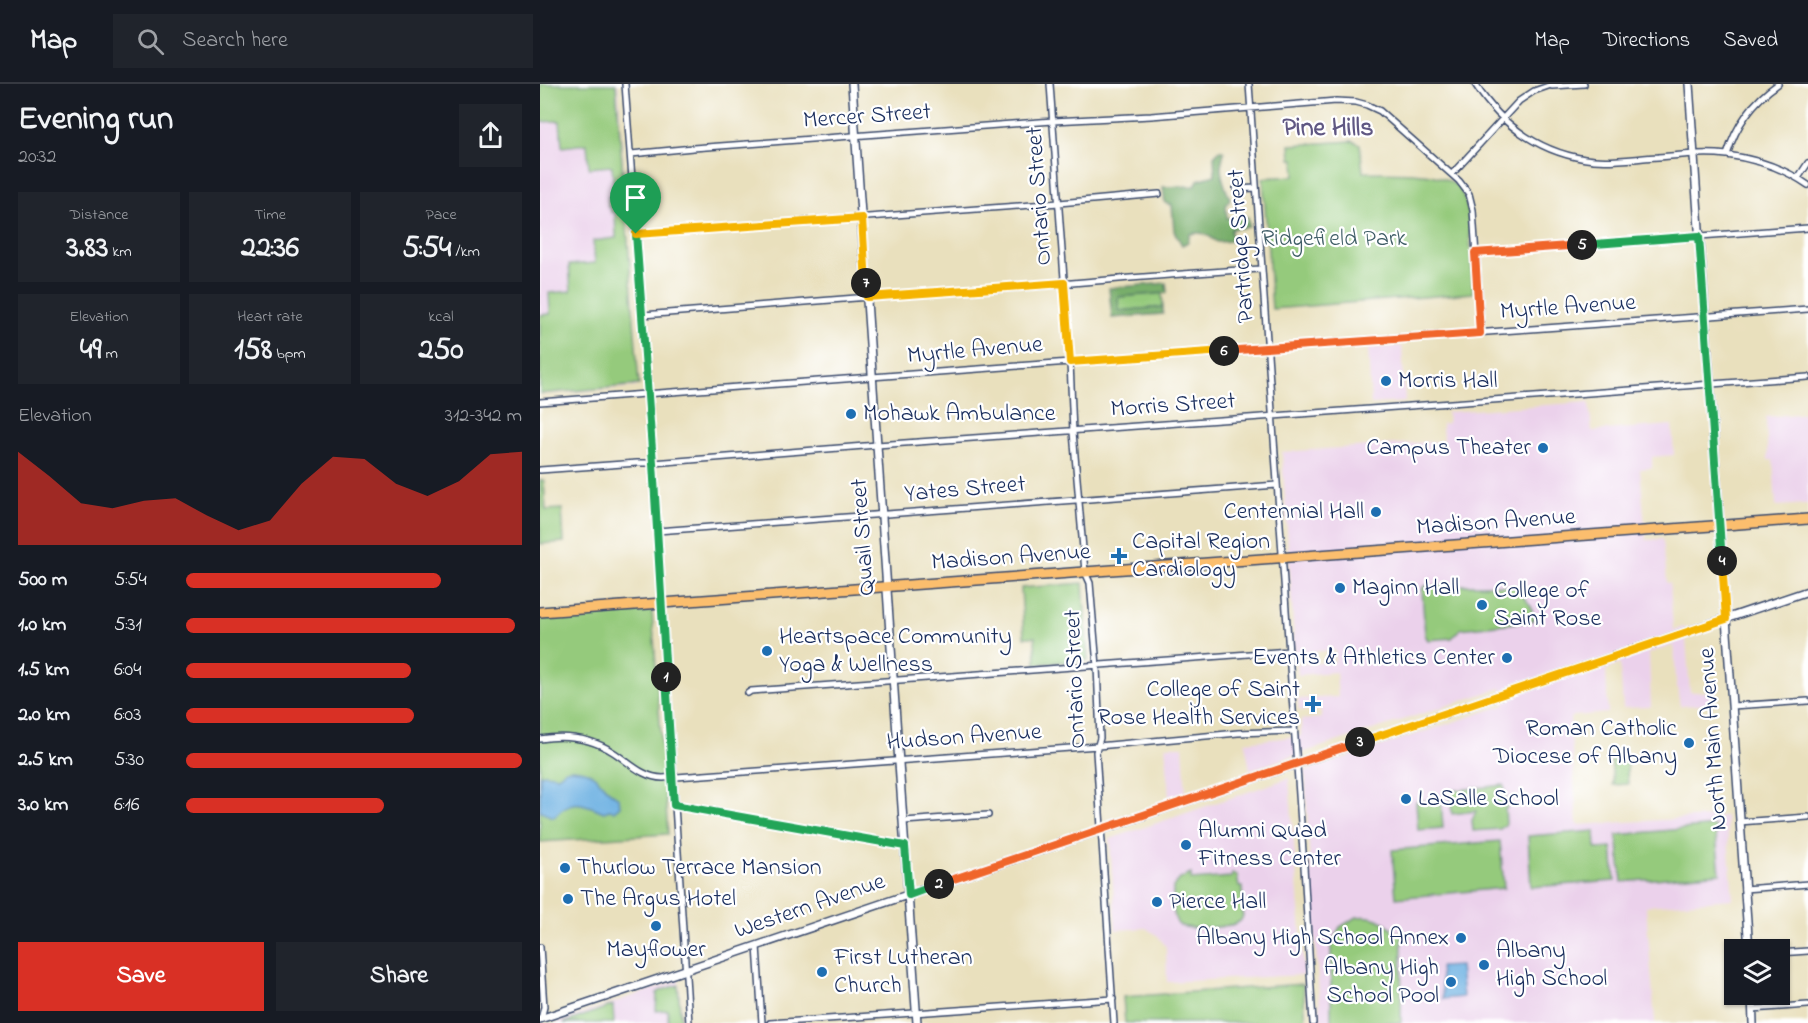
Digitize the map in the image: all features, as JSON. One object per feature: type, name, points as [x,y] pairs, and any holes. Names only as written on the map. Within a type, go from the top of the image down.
[{"type":"main road","name":"Madison Avenue","points":[[540,612],[1808,519]]},
{"type":"street","points":[[625,84],[643,315],[689,1023]]},
{"type":"street","name":"Quail Street","points":[[852,84],[917,1023]]},
{"type":"street","name":"Ontario Street","points":[[1050,84],[1078,499],[1085,572],[1090,583],[1097,666],[1100,738],[1096,752],[1114,1023]]},
{"type":"street","name":"Partridge Street","points":[[1249,84],[1313,1023]]},
{"type":"street","points":[[1475,84],[1503,118],[1534,142],[1552,151],[1596,160],[1693,154],[1726,155],[1761,162],[1780,169],[1808,185]]},
{"type":"street","points":[[1452,174],[1527,94],[1551,85],[1584,84]]},
{"type":"street","name":"North Main Avenue","points":[[1689,84],[1748,939]]},
{"type":"street","points":[[1726,155],[1745,114],[1762,96],[1778,84]]},
{"type":"street","name":"Mercer Street","points":[[631,154],[1343,101],[1367,105],[1390,118],[1452,174],[1464,187],[1471,201],[1480,333]]},
{"type":"street","points":[[1798,178],[1808,163]]},
{"type":"street","points":[[1236,189],[1256,188]]},
{"type":"street","points":[[636,234],[1160,194]]},
{"type":"street","points":[[1475,253],[1808,228]]},
{"type":"street","points":[[643,315],[1262,268]]},
{"type":"street","name":"Myrtle Avenue","points":[[540,402],[1808,309]]},
{"type":"street","name":"Morris Street","points":[[540,470],[1808,378]]},
{"type":"street","name":"Yates Street","points":[[657,531],[1277,485]]},
{"type":"street","name":"Western Avenue","points":[[540,1018],[1808,591]]},
{"type":"street","points":[[748,693],[1289,651]]},
{"type":"street","points":[[1732,706],[1808,701]]},
{"type":"street","name":"Hudson Avenue","points":[[540,739],[566,737],[588,740],[614,752],[650,777],[672,777],[1294,730]]},
{"type":"street","points":[[674,805],[905,846]]},
{"type":"street","points":[[903,821],[988,815]]},
{"type":"street","points":[[1739,822],[1808,817]]},
{"type":"street","points":[[1744,889],[1808,884]]},
{"type":"street","points":[[757,946],[762,1023]]},
{"type":"street","points":[[540,947],[544,1007],[540,1018]]},
{"type":"street","points":[[1790,952],[1808,951]]},
{"type":"street","points":[[770,1023],[1113,999]]},
{"type":"street","points":[[1752,1005],[1753,1023]]},
{"type":"street","points":[[1752,1009],[1808,1005]]},
{"type":"shaded area","points":[[540,84],[618,84],[637,387],[540,395]]},
{"type":"shaded area","points":[[1402,346],[1405,402],[1371,404],[1368,348]]},
{"type":"shaded area","points":[[1589,402],[1592,431],[1672,425],[1674,455],[1652,457],[1652,468],[1640,469],[1646,540],[1663,539],[1667,583],[1670,583],[1673,630],[1685,627],[1690,692],[1715,692],[1715,704],[1680,706],[1674,645],[1649,653],[1651,707],[1623,708],[1620,664],[1606,670],[1608,713],[1570,718],[1577,825],[1726,816],[1733,899],[1646,906],[1655,1023],[1321,1023],[1305,771],[1505,705],[1501,688],[1250,770],[1245,742],[1301,736],[1301,720],[1322,718],[1322,710],[1299,710],[1298,699],[1338,697],[1336,672],[1298,675],[1297,664],[1335,662],[1335,650],[1295,653],[1282,452],[1443,441],[1442,424],[1448,423],[1447,412]]},
{"type":"shaded area","points":[[1808,413],[1808,504],[1776,506],[1773,460],[1768,460],[1766,417]]},
{"type":"shaded area","points":[[1166,746],[1183,746],[1186,796],[1169,801]]},
{"type":"shaded area","points":[[1289,778],[1304,975],[1167,982],[1166,947],[1158,936],[1146,928],[1116,930],[1110,839]]},
{"type":"shaded area","points":[[679,980],[682,1023],[555,1023]]},
{"type":"green space","points":[[540,84],[616,84],[639,385],[540,394],[540,315],[550,314],[549,293],[571,291],[569,265],[595,263],[593,241],[616,238],[615,212],[611,212],[611,207],[608,207],[608,196],[611,197],[614,193],[612,166],[589,168],[587,144],[562,147],[560,121],[540,122]]},
{"type":"green space","name":"Ridgefield Park","points":[[1352,141],[1360,144],[1363,172],[1429,175],[1453,183],[1460,190],[1469,217],[1473,293],[1272,309],[1263,178],[1295,176],[1290,145]]},
{"type":"green space","points":[[1220,150],[1224,152],[1221,171],[1230,198],[1226,206],[1227,218],[1248,217],[1249,227],[1231,229],[1232,241],[1217,242],[1205,234],[1195,233],[1190,234],[1188,242],[1182,245],[1174,231],[1172,205],[1165,203],[1163,187],[1195,186],[1198,180],[1215,175],[1214,156]]},
{"type":"green space","points":[[1166,283],[1167,293],[1118,297],[1119,311],[1163,307],[1163,314],[1112,318],[1109,288]]},
{"type":"green space","points":[[1162,293],[1163,307],[1119,311],[1118,297]]},
{"type":"green space","points":[[540,480],[544,480],[546,510],[562,509],[564,542],[540,544]]},
{"type":"green space","points":[[1083,583],[1088,660],[1036,664],[1035,637],[1024,637],[1021,588]]},
{"type":"green space","points":[[1495,585],[1521,588],[1523,596],[1531,606],[1533,621],[1460,629],[1452,638],[1428,640],[1425,635],[1422,590],[1424,586]]},
{"type":"green space","points":[[652,611],[668,834],[540,842],[540,619]]},
{"type":"green space","points":[[1626,757],[1628,784],[1613,785],[1611,758]]},
{"type":"green space","points":[[1504,785],[1507,808],[1505,809],[1506,824],[1500,829],[1473,831],[1472,820],[1476,811],[1452,814],[1450,791]]},
{"type":"green space","points":[[1441,799],[1443,828],[1418,830],[1416,802]]},
{"type":"green space","points":[[1715,826],[1720,873],[1622,882],[1617,835]]},
{"type":"green space","points":[[1595,831],[1596,849],[1612,848],[1615,881],[1531,887],[1528,836]]},
{"type":"green space","points":[[1500,841],[1504,888],[1396,898],[1392,850]]},
{"type":"green space","points":[[1232,873],[1237,875],[1239,887],[1242,887],[1244,909],[1241,920],[1230,925],[1210,928],[1178,924],[1174,912],[1173,887],[1180,879],[1191,874],[1191,880],[1232,877]]},
{"type":"green space","points":[[1357,917],[1378,919],[1394,932],[1402,932],[1401,1023],[1331,1023],[1331,944],[1340,927]]},
{"type":"green space","points":[[1303,984],[1306,1023],[1125,1023],[1123,997]]},
{"type":"green space","points":[[678,985],[681,1023],[668,1023],[668,1010],[656,1011],[657,993]]},
{"type":"green space","points":[[613,1005],[614,1023],[564,1023]]},
{"type":"water","points":[[572,769],[595,776],[606,789],[619,798],[620,806],[614,811],[604,812],[583,804],[572,804],[554,817],[540,810],[540,775],[558,776]]},
{"type":"water","name":"Albany High School Pool","points":[[1460,966],[1463,997],[1443,999],[1440,967]]},
{"type":"place","name":"Morris Hall","points":[[1386,381]]},
{"type":"place","name":"Mohawk Ambulance","points":[[851,414]]},
{"type":"place","name":"Campus Theater","points":[[1543,448]]},
{"type":"place","name":"Centennial Hall","points":[[1376,512]]},
{"type":"place","name":"Capital Region Cardiology","points":[[1119,556]]},
{"type":"place","name":"Maginn Hall","points":[[1340,588]]},
{"type":"place","name":"College of Saint Rose","points":[[1482,605]]},
{"type":"place","name":"Heartspace Community Yoga & Wellness","points":[[767,651]]},
{"type":"place","name":"Events & Athletics Center","points":[[1507,658]]},
{"type":"place","name":"College of Saint Rose Health Services","points":[[1313,704]]},
{"type":"place","name":"Roman Catholic Diocese of Albany","points":[[1689,743]]},
{"type":"place","name":"LaSalle School","points":[[1406,799]]},
{"type":"place","name":"Alumni Quad Fitness Center","points":[[1186,845]]},
{"type":"place","name":"Thurlow Terrace Mansion","points":[[565,868]]},
{"type":"place","name":"The Argus Hotel","points":[[568,899]]},
{"type":"place","name":"Pierce Hall","points":[[1157,902]]},
{"type":"place","name":"Mayflower","points":[[656,926]]},
{"type":"place","name":"Albany High School Annex","points":[[1461,938]]},
{"type":"place","name":"Albany High School","points":[[1484,965]]},
{"type":"place","name":"First Lutheran Church","points":[[822,972]]},
{"type":"place","name":"Albany High School Pool","points":[[1451,982]]},
{"type":"district","name":"Pine Hills","points":[[1328,129]]},
{"type":"route","points":[[862,218],[867,297],[1064,283],[1070,362],[1480,333],[1475,253],[1699,236],[1726,619],[909,895],[905,846],[674,805],[636,234],[862,218]]}]
